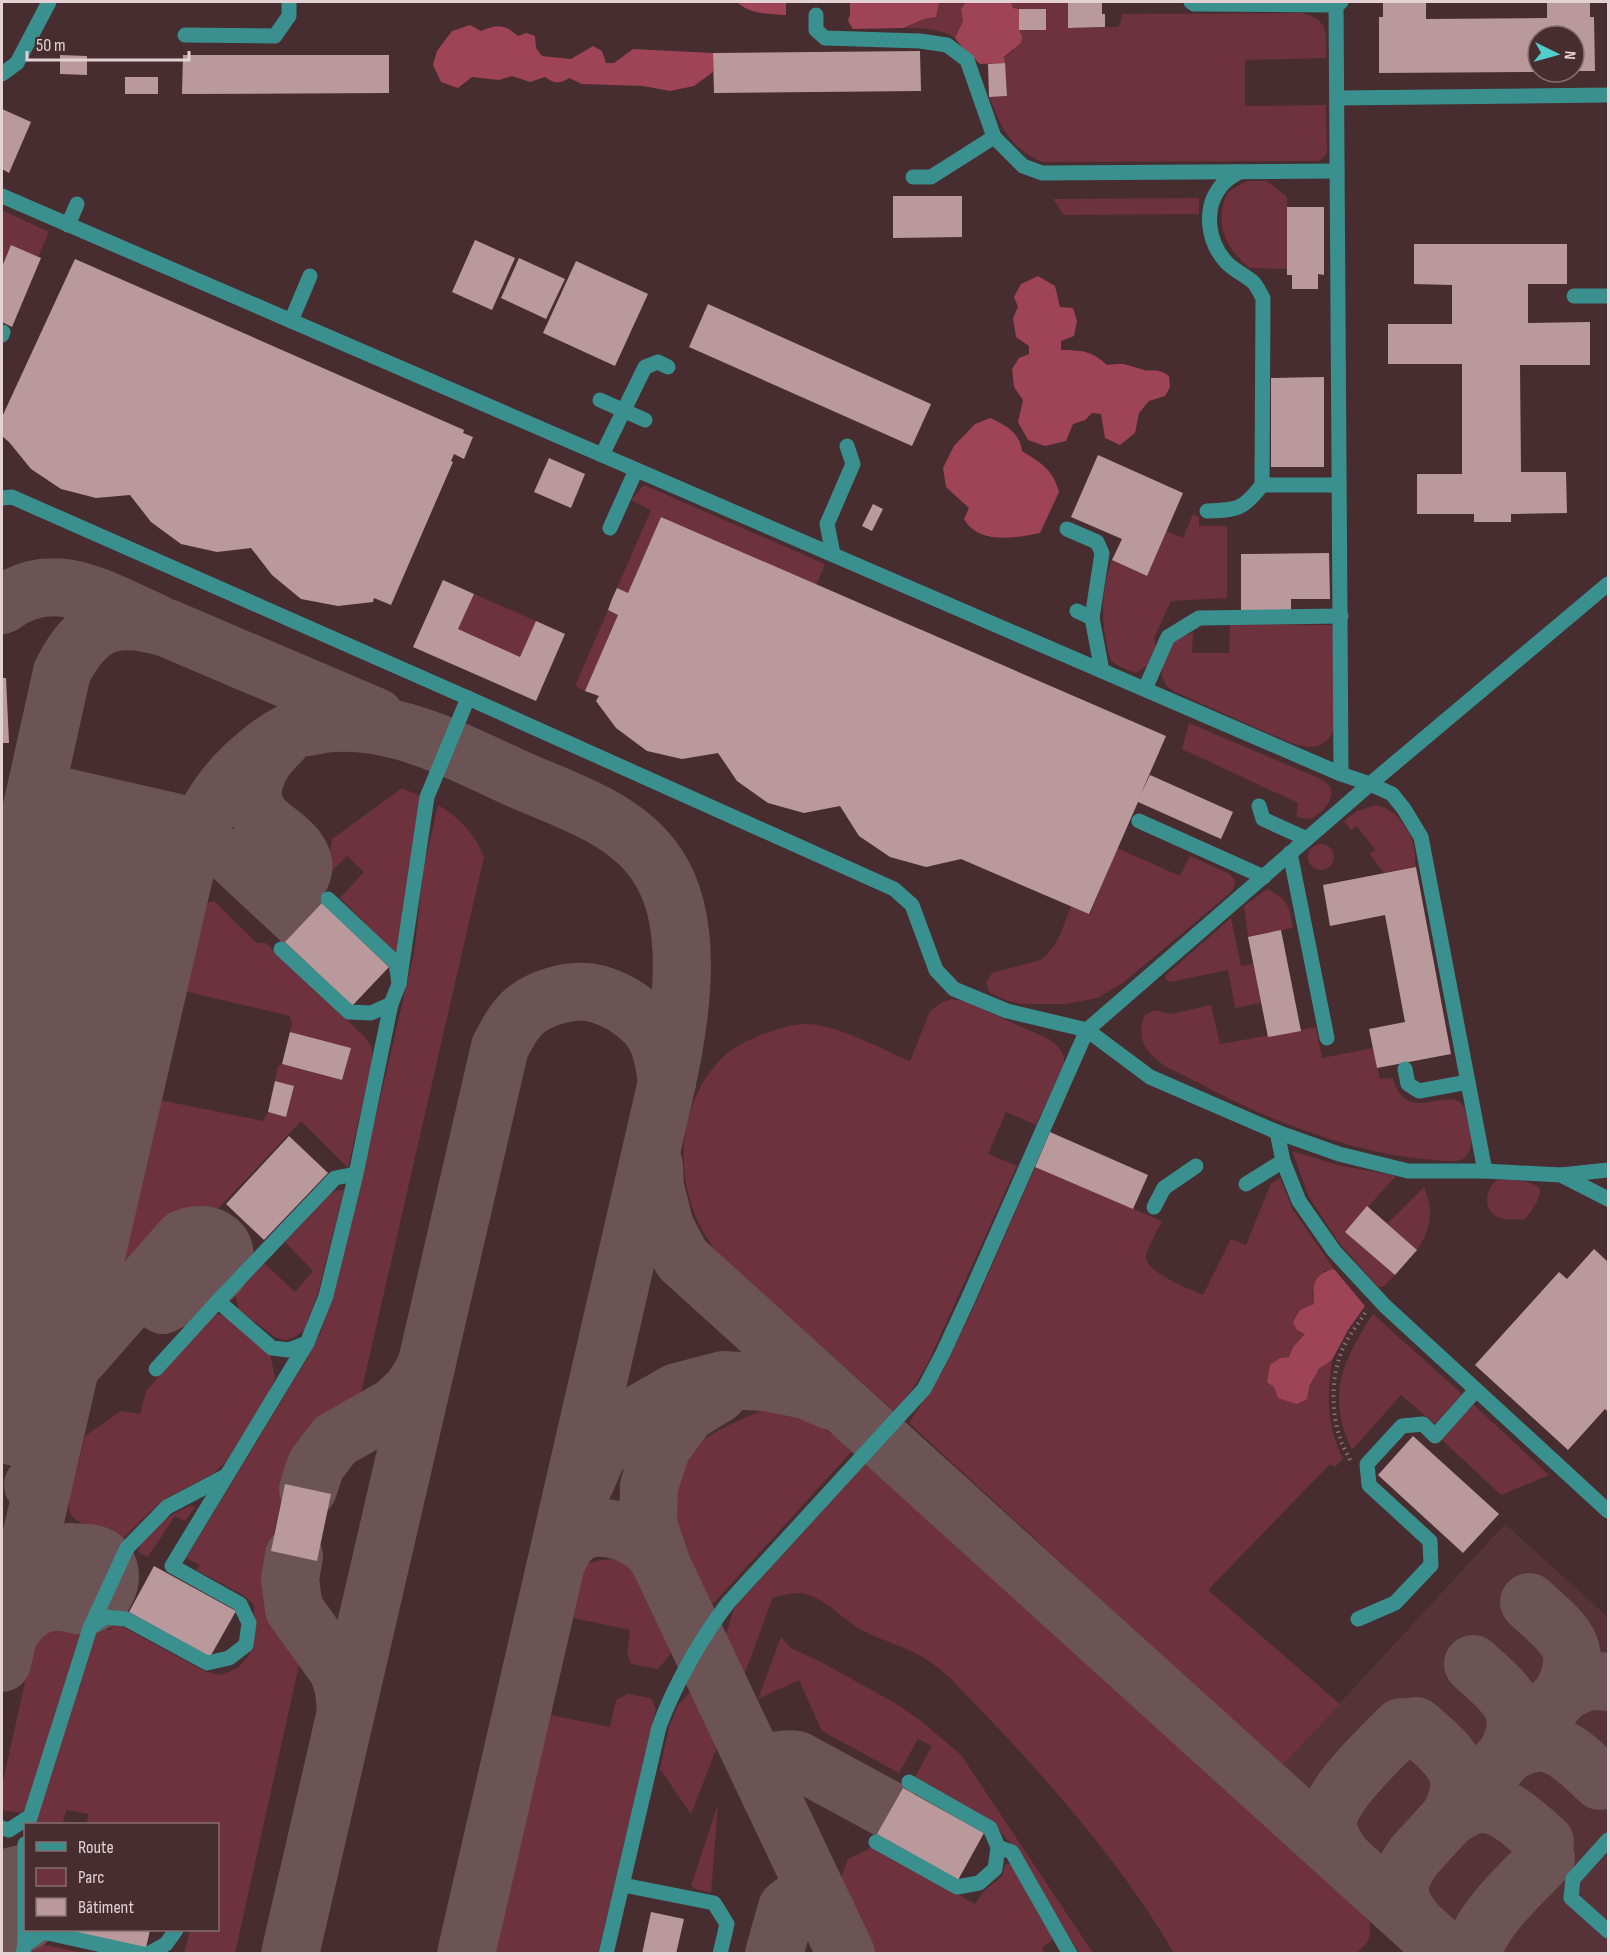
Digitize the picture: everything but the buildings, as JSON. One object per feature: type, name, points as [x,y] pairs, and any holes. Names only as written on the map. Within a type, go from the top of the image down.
[{"type":"lane","points":[[2,74],[16,63],[49,2]]},
{"type":"lane","points":[[185,35],[275,36],[289,16],[289,2]]},
{"type":"lane","points":[[1191,2],[1194,4],[1338,3],[1336,98],[1341,774]]},
{"type":"lane","points":[[816,15],[816,30],[825,38],[920,41],[947,45],[968,60],[994,137],[1023,165],[1042,173],[1337,171]]},
{"type":"lane","points":[[1336,98],[1608,95]]},
{"type":"lane","points":[[913,177],[931,177],[994,137]]},
{"type":"lane","points":[[1207,511],[1234,510],[1251,500],[1262,485],[1263,298],[1254,282],[1238,273],[1224,260],[1214,243],[1209,223],[1212,200],[1222,183],[1239,172]]},
{"type":"lane","points":[[2,196],[1392,794],[1404,809],[1420,837],[1485,1171]]},
{"type":"lane","points":[[68,225],[77,204]]},
{"type":"lane","points":[[291,321],[310,276]]},
{"type":"lane","points":[[1574,296],[1608,296]]},
{"type":"lane","points":[[602,455],[645,367],[658,362],[668,367]]},
{"type":"lane","points":[[600,400],[645,420]]},
{"type":"lane","points":[[833,554],[827,524],[853,464],[847,446]]},
{"type":"lane","points":[[610,528],[636,470]]},
{"type":"lane","points":[[1262,485],[1339,484]]},
{"type":"lane","points":[[2,498],[12,497],[894,889],[912,905],[936,970],[954,989],[1006,1011],[1087,1030],[1150,1077],[1276,1132],[1339,1154],[1408,1171],[1485,1171],[1561,1175],[1608,1170]]},
{"type":"lane","points":[[823,500],[829,519]]},
{"type":"lane","points":[[1067,530],[1097,542],[1102,553],[1092,618],[1102,671]]},
{"type":"lane","points":[[606,1953],[659,1727],[669,1701],[716,1619],[728,1603],[924,1389],[968,1299],[1087,1030],[1370,784],[1608,584]]},
{"type":"lane","points":[[1077,610],[1092,618]]},
{"type":"lane","points":[[1145,689],[1168,637],[1199,618],[1341,616]]},
{"type":"lane","points":[[90,1628],[105,1617],[126,1619],[207,1663],[229,1659],[246,1645],[249,1623],[240,1604],[172,1566],[307,1343],[326,1296],[356,1174],[391,1004],[399,984],[427,797],[468,698]]},
{"type":"lane","points":[[1259,806],[1263,819],[1307,839]]},
{"type":"lane","points":[[1139,821],[1264,877]]},
{"type":"lane","points":[[1290,853],[1327,1038]]},
{"type":"lane","points":[[328,899],[396,963],[399,984]]},
{"type":"lane","points":[[282,949],[349,1012],[371,1013],[391,1004]]},
{"type":"lane","points":[[1405,1070],[1408,1084],[1419,1091],[1468,1082]]},
{"type":"lane","points":[[1276,1132],[1283,1161],[1299,1201],[1334,1251],[1376,1297],[1608,1511]]},
{"type":"lane","points":[[1246,1184],[1283,1161]]},
{"type":"lane","points":[[1154,1207],[1164,1188],[1197,1166]]},
{"type":"lane","points":[[156,1369],[335,1178],[356,1174]]},
{"type":"lane","points":[[1561,1175],[1608,1199]]},
{"type":"lane","points":[[219,1301],[272,1348],[289,1350],[307,1343]]},
{"type":"lane","points":[[1358,1619],[1395,1603],[1431,1565],[1430,1541],[1369,1485],[1367,1464],[1402,1426],[1423,1424],[1435,1436],[1476,1390]]},
{"type":"lane","points":[[29,1821],[90,1628],[127,1548],[167,1508],[226,1476]]},
{"type":"lane","points":[[876,1842],[957,1887],[979,1883],[995,1869],[998,1847],[990,1828],[909,1782]]},
{"type":"lane","points":[[2,1828],[9,1830],[24,1823]]},
{"type":"lane","points":[[1608,1840],[1573,1879],[1571,1898],[1608,1931]]},
{"type":"lane","points":[[998,1847],[1012,1852],[1070,1953]]},
{"type":"lane","points":[[623,1885],[714,1903],[727,1924],[720,1953]]},
{"type":"lane","points":[[24,1931],[24,1949]]},
{"type":"lane","points":[[148,1953],[166,1944],[175,1931]]},
{"type":"lane","points":[[24,1949],[43,1932],[142,1953]]},
{"type":"path","points":[[1369,1485],[1353,1468],[1340,1438],[1335,1416],[1334,1388],[1339,1359],[1349,1337],[1376,1297]]},
{"type":"shaded area","points":[[737,2],[786,2],[786,15],[753,11]]},
{"type":"shaded area","points":[[850,2],[939,3],[936,17],[924,19],[903,28],[853,29],[848,21]]},
{"type":"shaded area","points":[[966,2],[1011,2],[1013,8],[1019,9],[1021,43],[1004,57],[1005,63],[980,64],[955,38],[963,21],[961,9]]},
{"type":"shaded area","points":[[470,25],[481,31],[501,26],[518,36],[526,33],[535,36],[536,48],[542,56],[571,59],[593,46],[602,51],[606,63],[614,63],[633,49],[713,53],[713,72],[694,86],[670,91],[643,86],[582,84],[569,78],[557,82],[545,77],[530,82],[512,76],[499,80],[472,77],[458,88],[441,82],[433,65],[437,51],[452,31]]},
{"type":"shaded area","points":[[1038,276],[1055,286],[1060,307],[1073,308],[1077,321],[1074,336],[1061,341],[1061,350],[1086,352],[1107,365],[1125,364],[1158,371],[1169,376],[1170,387],[1165,396],[1149,401],[1139,413],[1135,433],[1120,445],[1105,438],[1101,414],[1092,413],[1085,420],[1073,424],[1066,441],[1045,446],[1028,440],[1018,422],[1023,400],[1014,387],[1012,369],[1019,358],[1029,354],[1029,346],[1016,337],[1013,318],[1018,307],[1014,297],[1021,284]]},
{"type":"shaded area","points":[[990,418],[1015,434],[1022,451],[1045,467],[1056,484],[1059,492],[1040,533],[998,538],[979,533],[964,519],[969,508],[946,487],[943,468],[954,446],[975,424]]},
{"type":"shaded area","points":[[1334,1269],[1365,1306],[1348,1330],[1332,1360],[1319,1369],[1310,1385],[1307,1399],[1297,1404],[1278,1398],[1274,1387],[1267,1382],[1270,1365],[1280,1358],[1289,1357],[1293,1347],[1305,1334],[1297,1330],[1293,1322],[1300,1310],[1314,1304],[1313,1291],[1318,1277]]},
{"type":"shaded area","points":[[1505,1524],[1608,1617],[1608,1953],[1489,1953],[1282,1766]]},
{"type":"green space","points":[[939,2],[966,2],[961,9],[963,21],[955,38],[936,30],[903,28],[924,19],[936,17]]},
{"type":"green space","points":[[1010,2],[1068,2],[1068,28],[1118,27],[1122,14],[1302,13],[1311,16],[1322,24],[1324,29],[1326,58],[1245,60],[1245,106],[1326,105],[1327,152],[1318,161],[1043,162],[1032,157],[1022,151],[1008,136],[989,97],[1007,96],[1004,58],[1014,50],[1019,30],[1046,29],[1046,10],[1013,8]]},
{"type":"green space","points":[[1247,181],[1267,181],[1287,197],[1287,269],[1249,268],[1228,243],[1222,221],[1225,198],[1230,191]]},
{"type":"green space","points":[[1199,198],[1199,214],[1064,215],[1053,199]]},
{"type":"green space","points":[[2,210],[49,232],[38,257],[11,245],[2,267]]},
{"type":"green space","points":[[644,485],[825,564],[816,585],[661,517],[628,593],[617,588],[651,510],[631,500]]},
{"type":"green space","points":[[1193,514],[1199,517],[1199,526],[1227,526],[1227,598],[1171,601],[1154,638],[1156,646],[1147,666],[1136,673],[1119,666],[1109,656],[1103,620],[1104,591],[1112,560],[1146,576],[1166,531],[1183,538]]},
{"type":"green space","points":[[474,594],[536,621],[520,657],[458,629]]},
{"type":"green space","points":[[608,610],[618,615],[585,691],[575,686]]},
{"type":"green space","points":[[1230,624],[1332,625],[1335,727],[1323,744],[1312,747],[1291,743],[1175,692],[1167,686],[1162,678],[1162,669],[1174,641],[1193,632],[1192,653],[1229,653]]},
{"type":"green space","points":[[1189,723],[1323,780],[1330,787],[1329,801],[1315,816],[1307,819],[1296,816],[1298,803],[1182,749]]},
{"type":"green space","points":[[402,788],[420,796],[397,955],[340,898],[364,872],[347,856],[327,876],[332,839]]},
{"type":"green space","points":[[438,805],[466,827],[484,857],[361,1393],[314,1425],[292,1457],[285,1484],[265,1574],[265,1591],[268,1607],[299,1665],[235,1953],[184,1953],[190,1931],[219,1931],[219,1823],[86,1823],[89,1814],[67,1810],[62,1823],[35,1823],[97,1629],[110,1630],[116,1623],[204,1671],[222,1675],[239,1667],[249,1655],[254,1640],[254,1605],[243,1595],[196,1570],[200,1565],[186,1558],[308,1357],[321,1331],[335,1291],[414,953],[424,866]]},
{"type":"green space","points":[[1376,805],[1388,809],[1406,827],[1413,842],[1416,867],[1384,873],[1370,854],[1375,850],[1357,826],[1351,830],[1344,821],[1357,811]]},
{"type":"green space","points":[[1321,844],[1330,848],[1334,857],[1330,866],[1321,870],[1312,866],[1308,857],[1312,848]]},
{"type":"green space","points":[[1117,848],[1180,876],[1190,856],[1230,874],[1235,880],[1234,888],[1124,982],[1098,998],[1065,1004],[1021,1004],[990,993],[986,983],[992,973],[1040,960],[1046,956],[1059,936],[1071,906],[1090,914]]},
{"type":"green space","points":[[1267,889],[1279,896],[1286,904],[1293,928],[1248,937],[1244,906]]},
{"type":"green space","points":[[214,901],[257,943],[266,943],[364,1036],[371,1046],[373,1057],[348,1168],[301,1121],[216,1211],[203,1207],[197,1208],[143,1262],[134,1264],[125,1259],[123,1250],[160,1100],[263,1121],[268,1112],[286,1117],[294,1086],[275,1081],[278,1066],[282,1064],[342,1080],[350,1048],[290,1032],[292,1024],[290,1016],[184,991],[204,909],[209,902]]},
{"type":"green space","points":[[1231,918],[1241,966],[1253,964],[1261,1003],[1235,1008],[1228,970],[1170,982],[1165,979],[1167,974]]},
{"type":"green space","points":[[952,999],[964,1001],[1049,1039],[1060,1050],[1064,1064],[1036,1125],[1006,1112],[988,1154],[1017,1166],[927,1365],[895,1412],[725,1260],[710,1243],[689,1197],[684,1173],[687,1122],[695,1099],[707,1077],[723,1057],[763,1034],[796,1025],[819,1025],[846,1033],[910,1061],[930,1011],[942,1002]]},
{"type":"green space","points":[[1211,1005],[1220,1044],[1316,1027],[1322,1058],[1373,1048],[1380,1079],[1393,1078],[1399,1092],[1406,1100],[1415,1103],[1445,1099],[1461,1103],[1471,1134],[1468,1154],[1463,1159],[1454,1161],[1416,1158],[1377,1152],[1319,1136],[1223,1096],[1166,1067],[1148,1051],[1141,1032],[1144,1016],[1154,1010],[1171,1014]]},
{"type":"green space","points":[[1292,1151],[1338,1165],[1396,1176],[1345,1232],[1395,1275],[1383,1287],[1378,1287],[1340,1244],[1309,1197]]},
{"type":"green space","points":[[1035,1167],[1162,1221],[1147,1252],[1147,1262],[1160,1274],[1203,1295],[1231,1239],[1246,1245],[1271,1183],[1280,1178],[1293,1210],[1334,1269],[1324,1271],[1312,1293],[1314,1304],[1300,1310],[1305,1334],[1293,1347],[1289,1357],[1280,1358],[1307,1399],[1315,1376],[1332,1360],[1329,1411],[1333,1434],[1343,1459],[1335,1467],[1330,1464],[1208,1590],[1340,1704],[1282,1766],[909,1423],[943,1370],[975,1304]]},
{"type":"green space","points":[[1496,1180],[1531,1183],[1540,1189],[1533,1209],[1524,1220],[1504,1219],[1492,1213],[1487,1197]]},
{"type":"green space","points":[[1424,1187],[1430,1219],[1417,1250],[1387,1224]]},
{"type":"green space","points":[[337,1190],[344,1190],[318,1293],[304,1330],[295,1337],[285,1340],[275,1337],[239,1310],[235,1295],[264,1263],[295,1292],[313,1271],[285,1242],[329,1195]]},
{"type":"green space","points":[[1373,1314],[1462,1394],[1435,1424],[1401,1395],[1352,1450],[1340,1413],[1341,1379],[1353,1347]]},
{"type":"green space","points":[[213,1315],[224,1316],[270,1353],[275,1378],[266,1399],[225,1463],[214,1473],[167,1498],[120,1541],[76,1520],[70,1511],[69,1500],[85,1436],[121,1411],[140,1414],[146,1391]]},
{"type":"green space","points":[[1473,1404],[1549,1475],[1501,1495],[1441,1439]]},
{"type":"green space","points":[[764,1409],[788,1413],[812,1422],[853,1450],[710,1607],[684,1555],[677,1534],[674,1504],[680,1474],[695,1448],[706,1438]]},
{"type":"green space","points":[[867,1462],[1366,1914],[1370,1925],[1370,1936],[1365,1945],[1356,1953],[1174,1953],[1151,1915],[1098,1843],[1041,1775],[949,1677],[919,1655],[855,1626],[812,1596],[797,1593],[773,1597],[743,1678],[725,1638],[734,1608]]},
{"type":"green space","points":[[190,1506],[195,1507],[185,1521],[175,1516],[148,1557],[138,1552],[152,1530],[174,1513]]},
{"type":"green space","points":[[610,1559],[626,1565],[640,1576],[674,1650],[658,1669],[631,1664],[627,1653],[630,1630],[573,1618],[584,1565]]},
{"type":"green space","points":[[42,1627],[82,1628],[26,1809],[21,1813],[2,1810],[2,1786],[32,1650]]},
{"type":"green space","points":[[781,1637],[791,1648],[895,1703],[920,1720],[961,1755],[1093,1953],[1079,1953],[1017,1849],[1006,1839],[993,1821],[915,1777],[932,1746],[918,1739],[899,1773],[822,1731],[799,1680],[758,1699]]},
{"type":"green space","points":[[692,1690],[719,1742],[691,1814],[660,1769],[669,1727],[678,1705]]},
{"type":"green space","points":[[628,1694],[651,1698],[656,1709],[598,1953],[494,1954],[550,1715],[610,1727],[616,1700]]},
{"type":"green space","points":[[718,1804],[711,1893],[691,1886]]},
{"type":"green space","points":[[873,1847],[975,1904],[982,1893],[1003,1875],[1005,1864],[1011,1864],[1054,1939],[1043,1947],[1043,1953],[875,1953],[840,1881],[848,1859]]},
{"type":"green space","points":[[46,1945],[83,1953],[32,1954],[34,1946]]},
{"type":"taxiway","points":[[2,605],[21,594],[40,588],[59,587],[97,597],[154,622]]},
{"type":"taxiway","points":[[2,942],[62,672],[82,642],[104,625],[132,621],[167,628],[376,717]]},
{"type":"taxiway","points":[[2,1663],[190,850],[217,798],[246,765],[269,745],[293,731],[335,723],[363,724],[390,728],[444,746],[577,804],[613,823],[644,849],[657,865],[669,888],[677,914],[681,942],[682,971],[677,1029],[667,1082],[466,1954]]},
{"type":"taxiway","points":[[282,740],[260,767],[255,778],[253,799],[264,820],[296,848],[302,859],[302,873],[290,887],[273,888],[256,878],[234,858],[304,923]]},
{"type":"taxiway","points":[[37,836],[32,831],[32,813],[40,800],[51,794],[174,822],[186,834],[189,848],[183,861],[168,869]]},
{"type":"taxiway","points":[[27,883],[21,879],[21,861],[25,851],[40,842],[163,869],[175,880],[179,893],[175,905],[161,915]]},
{"type":"taxiway","points":[[11,923],[10,909],[16,899],[26,892],[39,890],[153,917],[162,925],[167,935],[167,945],[162,956]]},
{"type":"taxiway","points":[[2,950],[12,940],[27,938],[141,965],[152,975],[156,988],[153,1001],[141,1010]]},
{"type":"taxiway","points":[[2,987],[16,986],[130,1013],[137,1017],[146,1032],[143,1049],[138,1054]]},
{"type":"taxiway","points":[[290,1954],[500,1047],[514,1022],[533,1005],[566,993],[598,994],[629,1009],[650,1028],[661,1050],[667,1082]]},
{"type":"taxiway","points":[[2,1033],[119,1061],[125,1065],[134,1083],[132,1095],[122,1105]]},
{"type":"taxiway","points":[[2,1083],[108,1108],[115,1112],[124,1127],[120,1145],[113,1151]]},
{"type":"taxiway","points":[[2,1133],[97,1155],[110,1167],[113,1175],[109,1192],[100,1200]]},
{"type":"taxiway","points":[[654,1165],[655,1187],[665,1227],[682,1259],[1449,1954]]},
{"type":"taxiway","points":[[2,1183],[86,1203],[92,1207],[100,1217],[101,1223],[100,1235],[92,1246]]},
{"type":"taxiway","points":[[2,1233],[75,1250],[85,1261],[90,1273],[88,1285],[78,1295]]},
{"type":"taxiway","points":[[75,1362],[183,1239],[202,1235],[218,1241],[225,1254],[224,1262],[215,1276],[163,1305]]},
{"type":"taxiway","points":[[2,1283],[64,1298],[70,1302],[77,1313],[78,1324],[74,1336],[69,1341]]},
{"type":"taxiway","points":[[2,1334],[53,1346],[59,1350],[66,1361],[68,1374],[66,1380],[56,1390]]},
{"type":"taxiway","points":[[308,1489],[316,1465],[335,1440],[395,1406],[411,1391],[426,1367]]},
{"type":"taxiway","points":[[585,1483],[597,1455],[635,1416],[677,1392],[723,1380],[766,1382],[806,1390],[831,1401]]},
{"type":"taxiway","points":[[2,1384],[27,1389],[50,1400],[55,1407],[57,1418],[55,1427],[48,1437]]},
{"type":"taxiway","points":[[662,1566],[648,1524],[649,1486],[662,1447],[687,1413],[718,1394]]},
{"type":"taxiway","points":[[2,1434],[25,1439],[44,1451],[45,1472],[33,1485]]},
{"type":"taxiway","points":[[558,1559],[571,1539],[589,1529],[599,1528],[631,1535],[648,1546],[654,1553],[846,1954]]},
{"type":"taxiway","points":[[8,1636],[25,1614],[40,1605],[49,1602],[89,1605],[105,1593],[110,1575],[102,1558],[95,1554],[70,1552]]},
{"type":"taxiway","points":[[294,1556],[290,1579],[294,1609],[338,1670],[344,1689],[346,1713]]},
{"type":"taxiway","points":[[1529,1602],[1560,1632],[1571,1651],[1572,1663],[1563,1693]]},
{"type":"taxiway","points":[[1473,1664],[1504,1693],[1515,1714],[1516,1725],[1513,1739],[1506,1755]]},
{"type":"taxiway","points":[[1413,1920],[1400,1896],[1400,1888],[1404,1873],[1414,1856],[1563,1693],[1585,1683],[1608,1682]]},
{"type":"taxiway","points":[[1416,1726],[1448,1756],[1458,1776],[1459,1788],[1449,1818]]},
{"type":"taxiway","points":[[1343,1857],[1329,1832],[1330,1812],[1346,1786],[1401,1727]]},
{"type":"taxiway","points":[[1506,1755],[1534,1743],[1546,1743],[1568,1753],[1600,1781]]},
{"type":"taxiway","points":[[769,1792],[768,1776],[772,1766],[781,1760],[797,1760],[891,1811]]},
{"type":"taxiway","points":[[1449,1818],[1470,1806],[1491,1805],[1511,1814],[1545,1842]]},
{"type":"taxiway","points":[[1473,1954],[1477,1941],[1493,1915],[1546,1858]]},
{"type":"taxiway","points":[[2,1884],[13,1876],[24,1873]]},
{"type":"taxiway","points":[[774,1954],[787,1908],[799,1899],[813,1899],[826,1911]]},
{"type":"taxiway","points":[[2,1923],[15,1925],[24,1923]]}]
